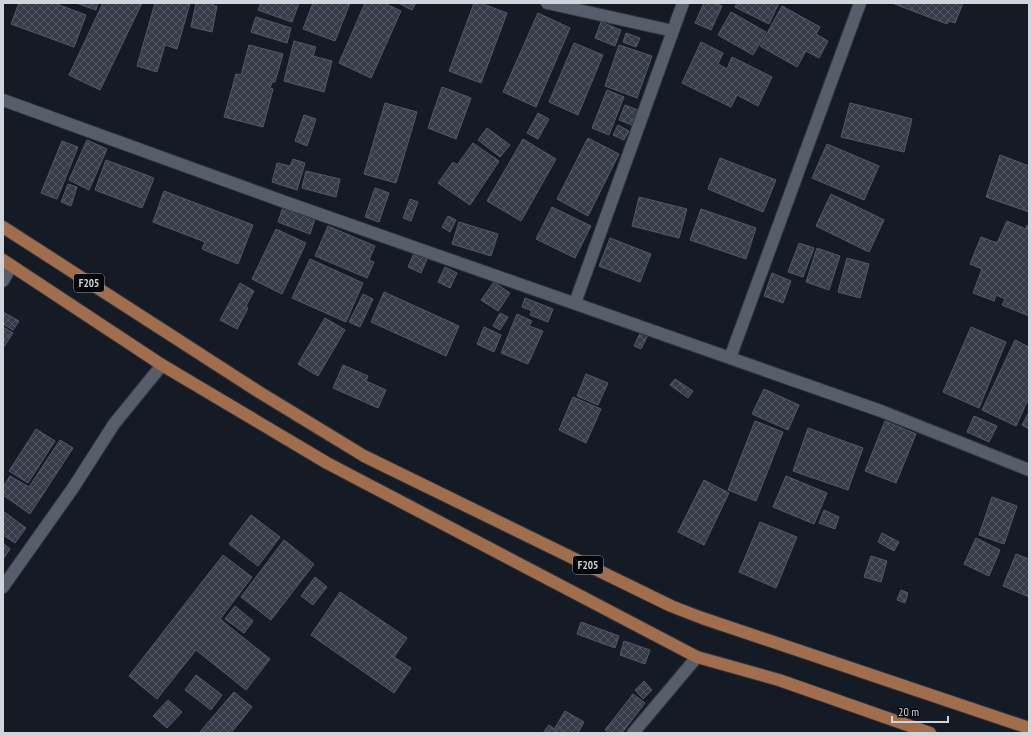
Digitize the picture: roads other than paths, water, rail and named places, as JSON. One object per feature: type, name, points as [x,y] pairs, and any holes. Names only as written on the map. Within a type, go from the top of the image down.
[{"type":"main road","name":"F205","points":[[3,227],[259,392],[364,456],[429,489],[664,602],[702,618],[1029,728]]},
{"type":"main road","name":"F205","points":[[7,263],[162,365],[327,463],[697,657],[779,680],[930,733]]},
{"type":"street","points":[[547,3],[673,31]]},
{"type":"street","points":[[576,303],[683,3]]},
{"type":"street","points":[[730,358],[860,3]]},
{"type":"street","points":[[3,100],[285,202],[881,410],[1029,470]]},
{"type":"street","points":[[3,281],[7,263]]},
{"type":"street","points":[[3,587],[73,488],[114,424],[162,365]]},
{"type":"street","points":[[632,733],[697,657]]}]
